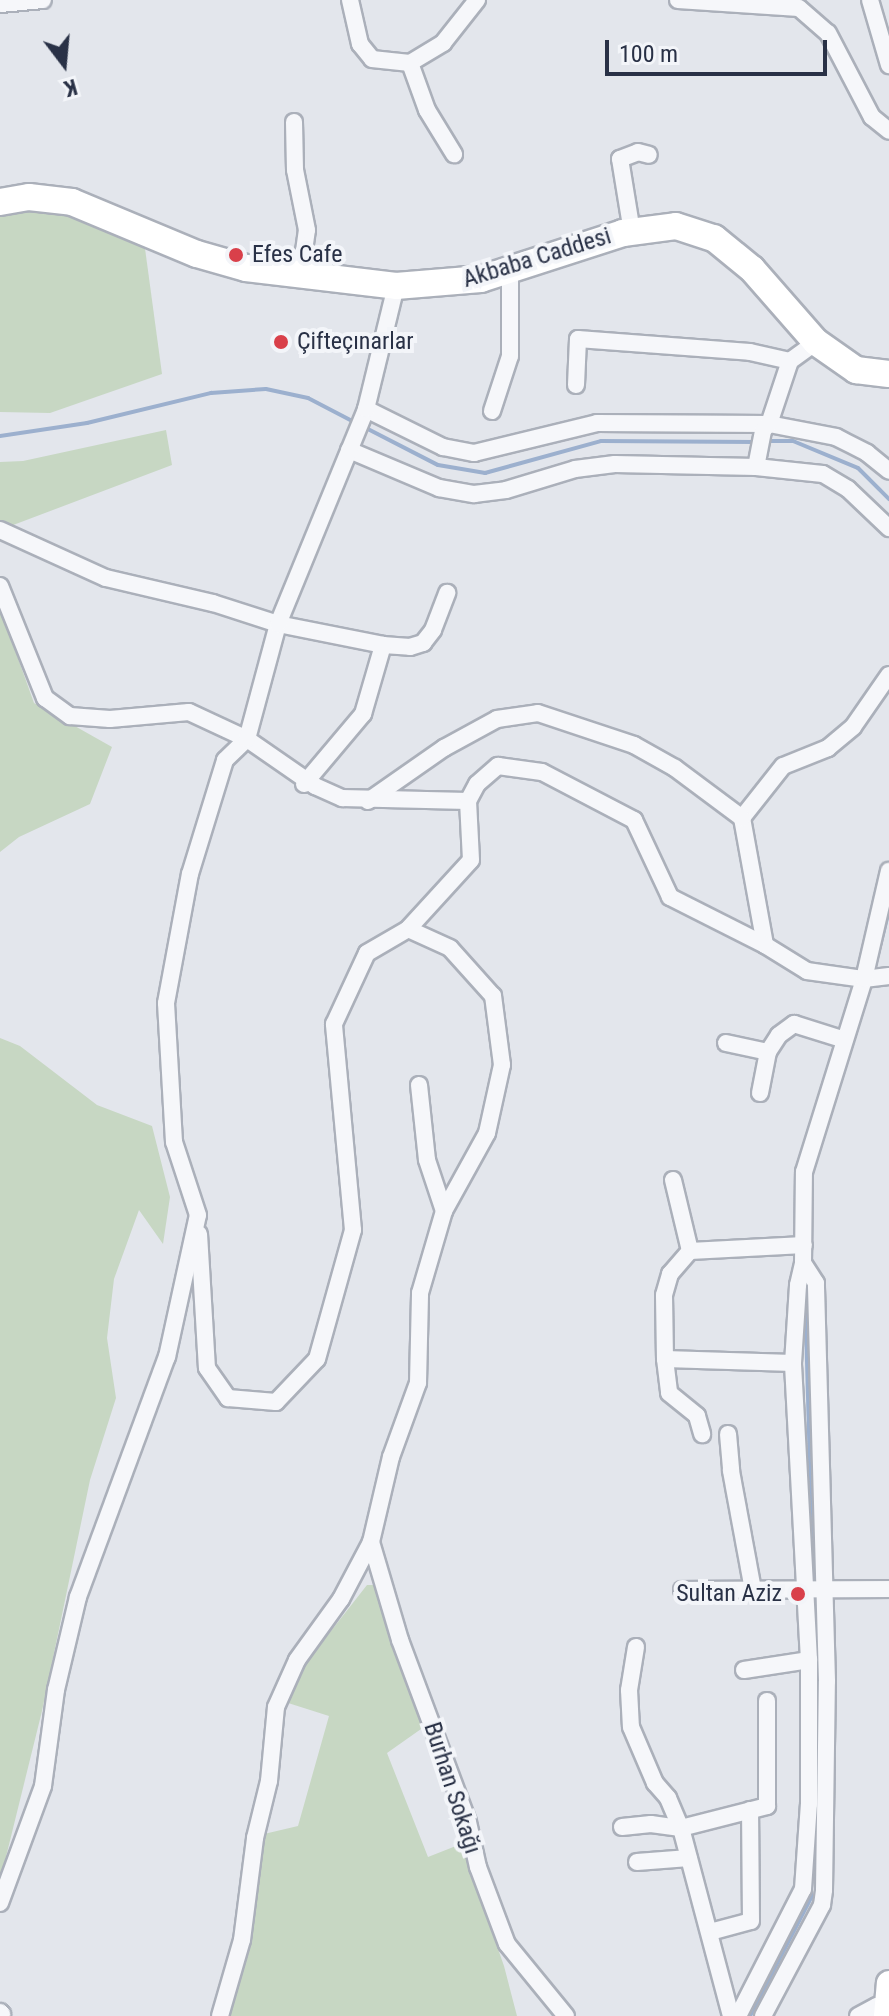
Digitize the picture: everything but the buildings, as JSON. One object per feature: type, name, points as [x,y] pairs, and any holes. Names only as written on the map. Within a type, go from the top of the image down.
[{"type":"main road","name":"Akbaba Caddesi","points":[[0,202],[29,197],[72,202],[197,254],[289,275],[396,286],[459,284],[510,272],[632,232],[676,226],[714,238],[752,269],[816,342],[856,370],[889,374]]},
{"type":"street","points":[[0,4],[43,0]]},
{"type":"street","points":[[350,0],[360,44],[372,59],[410,63],[443,43],[477,0]]},
{"type":"street","points":[[678,0],[799,8],[828,33],[872,117],[889,131]]},
{"type":"street","points":[[870,0],[889,65]]},
{"type":"street","points":[[410,63],[427,110],[454,154]]},
{"type":"street","points":[[289,275],[304,251],[307,230],[295,170],[294,122]]},
{"type":"street","points":[[632,232],[620,159],[638,152],[649,155]]},
{"type":"street","points":[[492,411],[510,356],[510,272]]},
{"type":"street","points":[[396,286],[364,414],[278,624],[247,739],[225,760],[190,874],[166,1003],[174,1142],[198,1215],[207,1368],[228,1398],[276,1402],[317,1359],[353,1230],[334,1024],[367,953],[408,929],[471,860],[468,801],[477,784],[498,766],[542,772],[634,820],[670,897],[765,945],[807,971],[864,979],[889,973]]},
{"type":"street","points":[[576,385],[578,339],[750,352],[790,361]]},
{"type":"street","points":[[756,462],[790,361],[816,342]]},
{"type":"street","points":[[364,414],[443,447],[474,453],[597,423],[766,427],[836,437],[867,453],[889,471]]},
{"type":"street","points":[[350,449],[439,488],[474,494],[506,490],[593,466],[756,462],[823,474],[848,489],[889,528]]},
{"type":"street","points":[[0,530],[106,578],[213,603],[278,624],[383,645],[410,647],[423,643],[433,630],[447,593]]},
{"type":"street","points":[[0,586],[45,698],[70,716],[110,719],[189,712],[247,739],[306,783],[342,798],[468,801]]},
{"type":"street","points":[[306,783],[363,714],[383,645]]},
{"type":"street","points":[[742,818],[783,766],[828,748],[853,727],[889,675]]},
{"type":"street","points":[[368,801],[444,748],[497,719],[538,713],[634,745],[675,768],[742,818],[765,945]]},
{"type":"street","points":[[738,2016],[803,1889],[809,1804],[809,1660],[793,1363],[798,1285],[803,1263],[804,1172],[864,979],[889,871]]},
{"type":"street","points":[[220,2016],[242,1940],[255,1838],[269,1781],[276,1707],[297,1660],[341,1599],[371,1542],[391,1457],[418,1383],[420,1293],[444,1211],[487,1133],[502,1065],[493,996],[450,948],[408,929]]},
{"type":"street","points":[[760,1093],[768,1052],[779,1035],[794,1024],[845,1040]]},
{"type":"street","points":[[726,1043],[768,1052]]},
{"type":"street","points":[[419,1085],[427,1160],[444,1211]]},
{"type":"street","points":[[673,1180],[690,1251]]},
{"type":"street","points":[[0,1903],[43,1786],[56,1690],[78,1597],[167,1357],[198,1215]]},
{"type":"street","points":[[702,1434],[697,1416],[669,1393],[664,1295],[670,1274],[690,1251],[804,1245]]},
{"type":"street","points":[[763,2016],[822,1905],[827,1681],[816,1283],[803,1263]]},
{"type":"street","points":[[665,1359],[793,1363]]},
{"type":"street","points":[[728,1434],[731,1471],[753,1590]]},
{"type":"street","name":"Burhan Sokağı","points":[[371,1542],[400,1640],[468,1822],[478,1867],[495,1915],[507,1944],[566,2016]]},
{"type":"street","points":[[682,1590],[889,1589]]},
{"type":"street","points":[[636,1647],[629,1690],[631,1727],[655,1783],[668,1798],[681,1828],[731,2016]]},
{"type":"street","points":[[744,1670],[809,1660]]},
{"type":"street","points":[[622,1827],[651,1824],[681,1828],[767,1806],[767,1701]]},
{"type":"street","points":[[710,1932],[751,1921],[750,1810]]},
{"type":"street","points":[[637,1862],[689,1858]]},
{"type":"street","points":[[858,2016],[888,2003]]},
{"type":"green space","points":[[63,206],[144,241],[162,374],[50,413],[0,412],[0,209]]},
{"type":"green space","points":[[166,430],[172,465],[0,530],[0,462],[23,461]]},
{"type":"green space","points":[[0,608],[34,703],[112,747],[90,804],[19,837],[0,852]]},
{"type":"green space","points":[[0,1038],[20,1046],[97,1105],[152,1126],[170,1197],[163,1244],[139,1210],[114,1279],[107,1338],[116,1398],[90,1480],[42,1711],[0,1881]]},
{"type":"green space","points":[[367,1585],[383,1585],[431,1722],[387,1753],[428,1857],[461,1844],[504,1966],[517,2016],[217,2016],[237,1966],[264,1834],[298,1826],[329,1716],[285,1702],[298,1673]]},
{"type":"waterway","points":[[0,436],[87,423],[211,393],[266,389],[308,398],[354,422]]},
{"type":"waterway","points":[[362,426],[438,465],[485,473],[601,441],[755,442]]},
{"type":"waterway","points":[[767,441],[793,441],[858,468],[889,499]]},
{"type":"waterway","points":[[878,954],[889,910]]},
{"type":"waterway","points":[[805,1289],[813,1584]]},
{"type":"waterway","points":[[750,2016],[811,1898],[811,1885]]},
{"type":"place","name":"Efes Cafe","points":[[236,255]]},
{"type":"place","name":"Çifteçınarlar","points":[[281,342]]},
{"type":"place","name":"Sultan Aziz","points":[[798,1594]]}]
